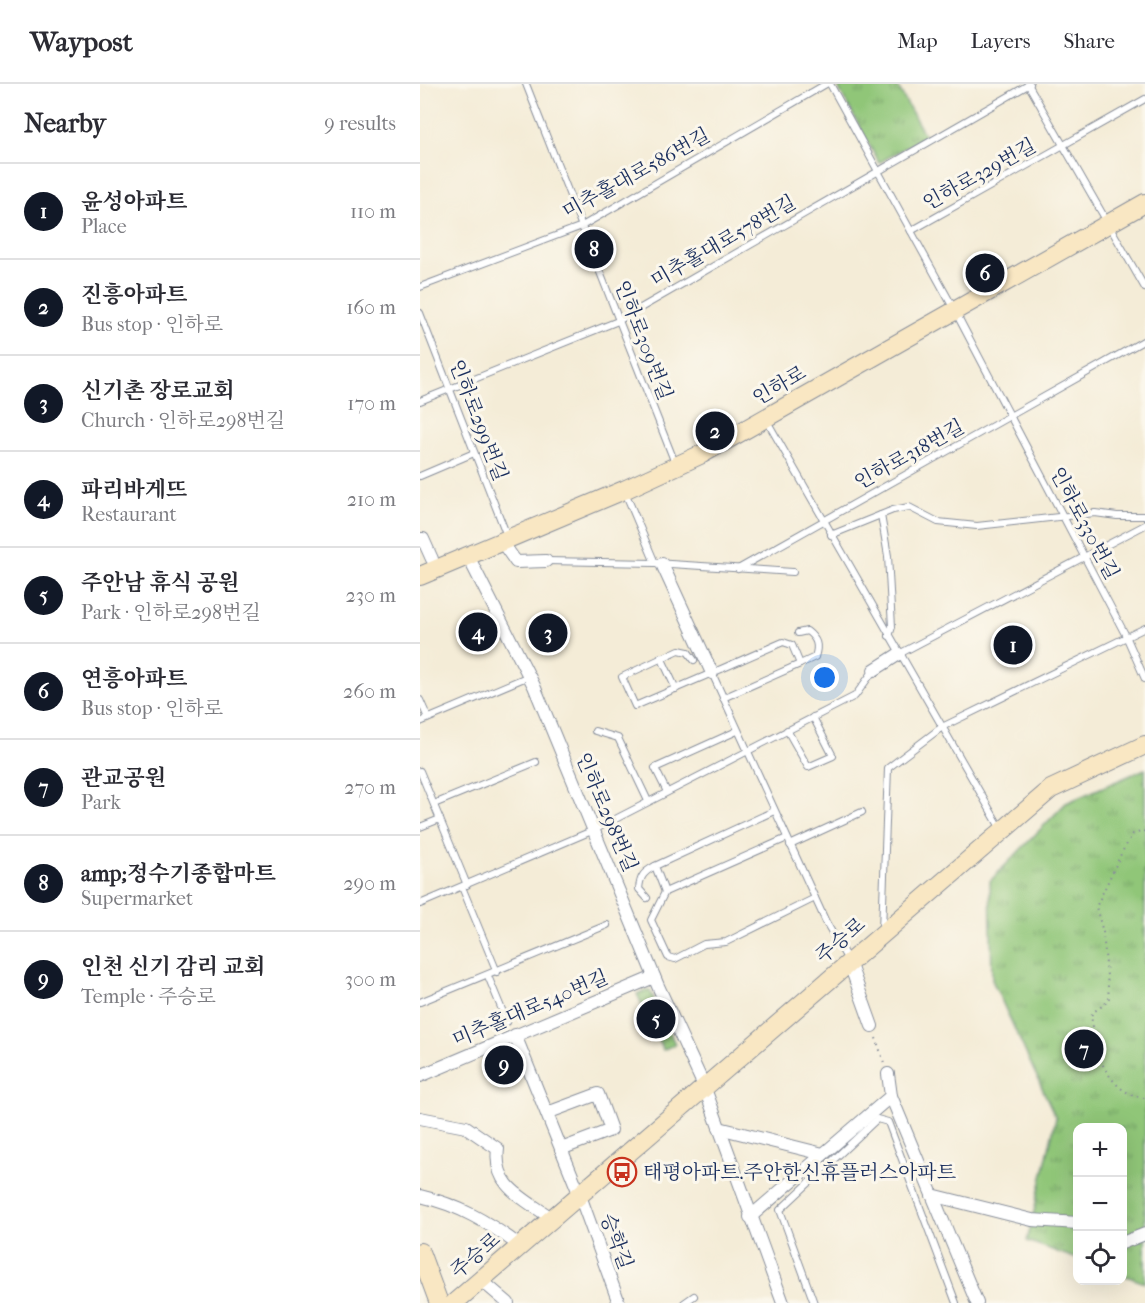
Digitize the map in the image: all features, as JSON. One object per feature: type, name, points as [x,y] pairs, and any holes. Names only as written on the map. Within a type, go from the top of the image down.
[{"type":"street","name":"인하로","points":[[420,576],[676,466],[1145,203]]},
{"type":"street","points":[[420,538],[423,539],[432,559]]},
{"type":"street","points":[[505,540],[516,562],[546,561]]},
{"type":"street","name":"인하로298번길","points":[[468,556],[528,676],[654,977],[704,1086],[783,1303]]},
{"type":"street","points":[[658,564],[712,673]]},
{"type":"street","points":[[874,670],[899,654]]},
{"type":"street","name":"주승로","points":[[454,1303],[579,1193],[1051,789],[1145,745]]},
{"type":"street","points":[[849,962],[872,1026]]},
{"type":"street","name":"미추홀대로540번길","points":[[420,1076],[654,977]]},
{"type":"street","points":[[515,1035],[579,1193]]},
{"type":"street","points":[[888,1074],[891,1096],[975,1300]]},
{"type":"street","points":[[547,1113],[598,1094],[611,1130],[561,1149]]},
{"type":"street","points":[[750,1216],[828,1156],[891,1096]]},
{"type":"street","points":[[420,1118],[466,1127],[498,1149],[496,1163],[507,1188],[551,1218]]},
{"type":"street","points":[[719,1128],[828,1156]]},
{"type":"street","name":"승학길","points":[[579,1193],[619,1303]]},
{"type":"street","points":[[932,1195],[1032,1220],[1073,1223]]},
{"type":"street","points":[[420,1196],[443,1201],[471,1212],[520,1246]]},
{"type":"street","points":[[1127,1241],[1145,1234]]},
{"type":"street","points":[[420,1252],[439,1303]]},
{"type":"street","points":[[481,1280],[508,1303]]},
{"type":"lane","name":"인하로309번길","points":[[526,84],[676,466]]},
{"type":"lane","name":"미추홀대로586번길","points":[[420,287],[582,225],[828,84]]},
{"type":"lane","name":"인하로329번길","points":[[828,84],[955,311]]},
{"type":"lane","name":"미추홀대로578번길","points":[[420,401],[619,320],[1029,84]]},
{"type":"lane","points":[[1029,84],[1145,288]]},
{"type":"lane","name":"인하로329번길","points":[[911,231],[1145,99]]},
{"type":"lane","name":"인하로330번길","points":[[955,311],[1126,636],[1145,679]]},
{"type":"lane","name":"인하로299번길","points":[[420,313],[505,540]]},
{"type":"lane","points":[[1010,416],[1145,340]]},
{"type":"lane","name":"인하로318번길","points":[[738,569],[1010,416]]},
{"type":"lane","points":[[765,418],[888,636],[1002,831]]},
{"type":"lane","points":[[420,476],[474,453]]},
{"type":"lane","points":[[624,490],[658,564]]},
{"type":"lane","points":[[831,535],[881,515],[909,507],[938,522],[976,526],[1095,513],[1145,516]]},
{"type":"lane","points":[[881,515],[888,556],[892,627],[888,636]]},
{"type":"lane","points":[[899,654],[1145,525]]},
{"type":"lane","points":[[546,561],[658,564],[793,572]]},
{"type":"lane","points":[[882,934],[888,768],[942,728],[1145,628]]},
{"type":"lane","points":[[723,698],[815,657],[818,647],[815,638],[807,632],[798,633]]},
{"type":"lane","points":[[694,660],[688,652],[679,650],[622,677],[635,706],[783,642],[792,645],[800,664]]},
{"type":"lane","points":[[661,657],[676,689]]},
{"type":"lane","points":[[420,904],[594,830],[855,696],[874,670]]},
{"type":"lane","points":[[712,673],[815,898],[849,962]]},
{"type":"lane","points":[[420,722],[528,676]]},
{"type":"lane","points":[[420,700],[428,718]]},
{"type":"lane","points":[[787,730],[808,767],[833,756],[813,717]]},
{"type":"lane","points":[[595,731],[618,738],[648,801]]},
{"type":"lane","points":[[667,792],[655,768],[737,731]]},
{"type":"lane","points":[[434,804],[536,762]]},
{"type":"lane","points":[[420,771],[496,972]]},
{"type":"lane","points":[[647,898],[639,889],[644,872],[774,811]]},
{"type":"lane","points":[[790,845],[862,812]]},
{"type":"lane","points":[[420,827],[440,819]]},
{"type":"lane","points":[[787,838],[665,892],[651,920],[668,957],[675,959],[704,944],[726,942],[815,898]]},
{"type":"lane","points":[[655,866],[665,892]]},
{"type":"lane","points":[[420,1002],[488,976],[607,925]]},
{"type":"lane","points":[[488,976],[507,1022]]},
{"type":"lane","points":[[814,1303],[780,1210],[828,1156],[878,1119],[888,1122],[956,1303]]},
{"type":"lane","points":[[684,1303],[694,1296]]},
{"type":"path","points":[[1145,831],[1133,834],[1096,907],[1103,932],[1109,998],[1105,1004],[1092,1013],[1090,1020],[1094,1030],[1092,1041],[1111,1079],[1125,1092],[1145,1098]]},
{"type":"path","points":[[872,1026],[888,1074]]},
{"type":"green space","points":[[896,84],[925,136],[879,163],[837,85]]},
{"type":"green space","points":[[1145,769],[1145,1283],[1127,1276],[1127,1123],[1073,1123],[1073,1258],[1027,1241],[1056,1118],[992,980],[990,881],[1066,803]]},
{"type":"green space","points":[[646,990],[650,991],[675,1044],[663,1050],[637,994]]},
{"type":"place","name":"amp;정수기종합마트","points":[[594,249]]},
{"type":"place","name":"연흥아파트","points":[[985,273]]},
{"type":"place","name":"진흥아파트","points":[[715,431]]},
{"type":"place","name":"파리바게뜨","points":[[478,632]]},
{"type":"place","name":"신기촌 장로교회","points":[[548,633]]},
{"type":"place","name":"윤성아파트","points":[[1013,645]]},
{"type":"place","name":"주안남 휴식 공원","points":[[656,1019]]},
{"type":"place","name":"관교공원","points":[[1084,1049]]},
{"type":"place","name":"인천 신기 감리 교회","points":[[504,1065]]},
{"type":"place","name":"태평아파트.주안한신휴플러스아파트","points":[[622,1172]]}]
